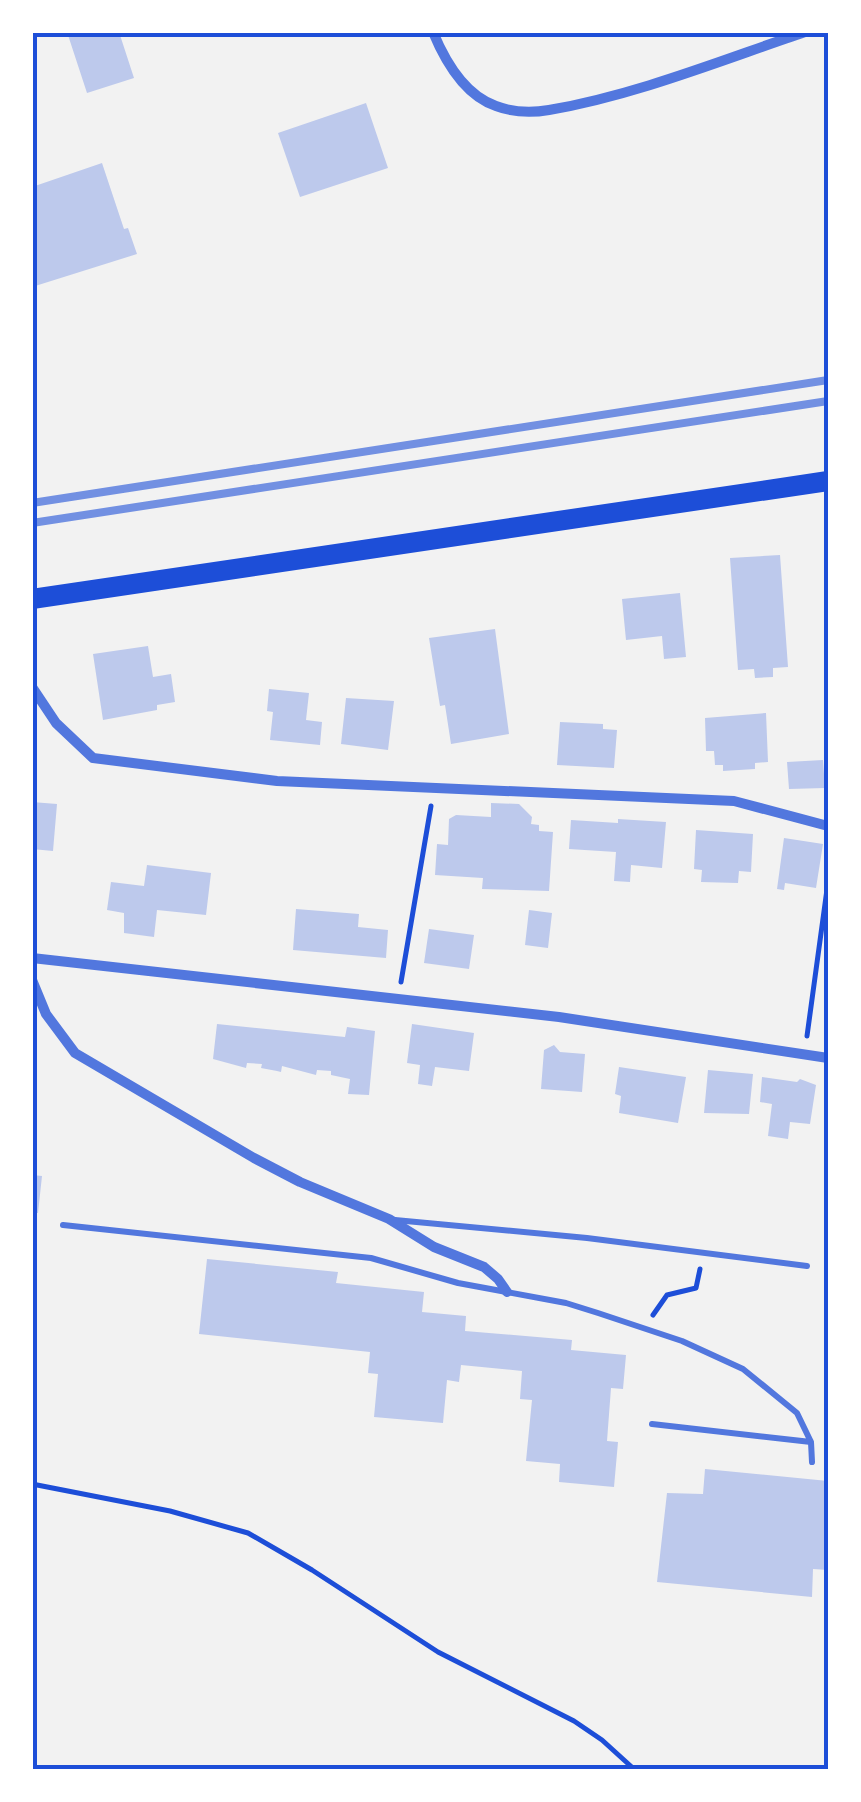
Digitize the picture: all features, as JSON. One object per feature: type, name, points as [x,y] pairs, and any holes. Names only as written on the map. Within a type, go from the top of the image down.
[{"type":"main road","points":[[32,599],[828,482]]},
{"type":"street","points":[[433,32],[450,69],[473,91],[494,106],[525,112],[548,110],[639,86],[806,32]]},
{"type":"street","points":[[32,687],[56,722],[93,758],[277,781],[734,801],[828,826]]},
{"type":"street","points":[[32,958],[398,998],[828,1058]]},
{"type":"street","points":[[32,980],[46,1014],[75,1054],[300,1182],[484,1267],[507,1292]]},
{"type":"lane","points":[[388,1220],[807,1266]]},
{"type":"lane","points":[[63,1225],[371,1258],[458,1283],[566,1303],[708,1351],[742,1368],[797,1413],[811,1442],[812,1462]]},
{"type":"lane","points":[[652,1424],[811,1442]]},
{"type":"path","points":[[398,998],[434,788]]},
{"type":"path","points":[[804,1054],[828,882]]},
{"type":"path","points":[[644,1328],[667,1295],[696,1288],[704,1252]]},
{"type":"path","points":[[32,1484],[170,1511],[248,1533],[438,1652],[574,1721],[635,1770]]},
{"type":"building","points":[[67,32],[119,32],[134,78],[87,93]]},
{"type":"building","points":[[366,103],[388,168],[300,197],[278,133]]},
{"type":"building","points":[[102,163],[124,229],[128,228],[137,254],[32,287],[32,187]]},
{"type":"building","points":[[780,555],[788,667],[773,668],[773,677],[755,678],[754,669],[738,670],[730,558]]},
{"type":"building","points":[[680,593],[686,657],[664,659],[662,636],[626,640],[622,599]]},
{"type":"building","points":[[495,629],[509,734],[451,744],[445,705],[440,706],[429,638]]},
{"type":"building","points":[[148,646],[153,677],[171,674],[175,702],[157,705],[157,710],[103,720],[93,654]]},
{"type":"building","points":[[269,689],[309,693],[306,720],[322,722],[320,745],[270,740],[273,712],[267,711]]},
{"type":"building","points":[[346,698],[394,701],[388,750],[341,744]]},
{"type":"building","points":[[766,713],[768,762],[755,763],[755,769],[723,771],[723,765],[715,765],[714,751],[706,751],[705,718]]},
{"type":"building","points":[[560,722],[603,724],[603,729],[617,730],[614,768],[557,765]]},
{"type":"building","points":[[823,760],[825,788],[789,789],[787,762]]},
{"type":"building","points":[[32,802],[57,804],[53,851],[32,849]]},
{"type":"building","points":[[491,803],[519,804],[532,817],[531,824],[539,825],[539,831],[553,832],[549,891],[482,889],[483,878],[435,875],[437,844],[448,845],[449,819],[456,815],[491,817]]},
{"type":"building","points":[[618,819],[666,822],[662,868],[631,865],[630,882],[614,881],[616,852],[569,849],[571,820],[618,823]]},
{"type":"building","points":[[696,830],[753,834],[751,872],[739,871],[738,883],[701,882],[702,870],[694,869]]},
{"type":"building","points":[[784,838],[823,844],[816,888],[785,883],[784,890],[777,889]]},
{"type":"building","points":[[147,865],[211,873],[206,915],[157,910],[154,937],[124,933],[124,913],[107,910],[111,882],[144,886]]},
{"type":"building","points":[[296,909],[359,914],[358,927],[388,930],[386,958],[293,950]]},
{"type":"building","points":[[529,910],[552,913],[548,948],[525,945]]},
{"type":"building","points":[[429,929],[474,935],[469,969],[424,963]]},
{"type":"building","points":[[217,1024],[345,1037],[347,1027],[375,1031],[369,1095],[348,1094],[350,1079],[331,1075],[331,1071],[317,1070],[316,1075],[282,1066],[281,1072],[261,1068],[262,1064],[247,1063],[246,1068],[213,1059]]},
{"type":"building","points":[[412,1024],[474,1033],[469,1071],[435,1067],[432,1086],[418,1084],[420,1065],[407,1063]]},
{"type":"building","points":[[554,1045],[560,1052],[585,1054],[582,1092],[541,1089],[544,1050]]},
{"type":"building","points":[[619,1067],[686,1077],[678,1123],[619,1113],[621,1096],[615,1094]]},
{"type":"building","points":[[708,1070],[753,1074],[749,1114],[704,1113]]},
{"type":"building","points":[[762,1077],[797,1082],[800,1079],[816,1085],[810,1124],[790,1122],[788,1139],[768,1136],[772,1104],[760,1102]]},
{"type":"building","points":[[32,1175],[42,1176],[38,1213],[32,1213]]},
{"type":"building","points":[[207,1259],[338,1272],[336,1283],[424,1292],[422,1312],[466,1316],[465,1331],[572,1340],[571,1350],[626,1355],[623,1389],[611,1388],[607,1441],[618,1442],[614,1487],[559,1482],[560,1464],[526,1461],[532,1400],[520,1399],[522,1371],[461,1365],[459,1382],[447,1380],[443,1423],[374,1417],[378,1374],[368,1373],[370,1352],[199,1334]]},
{"type":"building","points":[[705,1469],[828,1481],[828,1570],[813,1569],[812,1597],[657,1582],[667,1493],[703,1494]]},
{"type":"railway","points":[[32,503],[828,380]]},
{"type":"railway","points":[[32,523],[828,401]]}]
